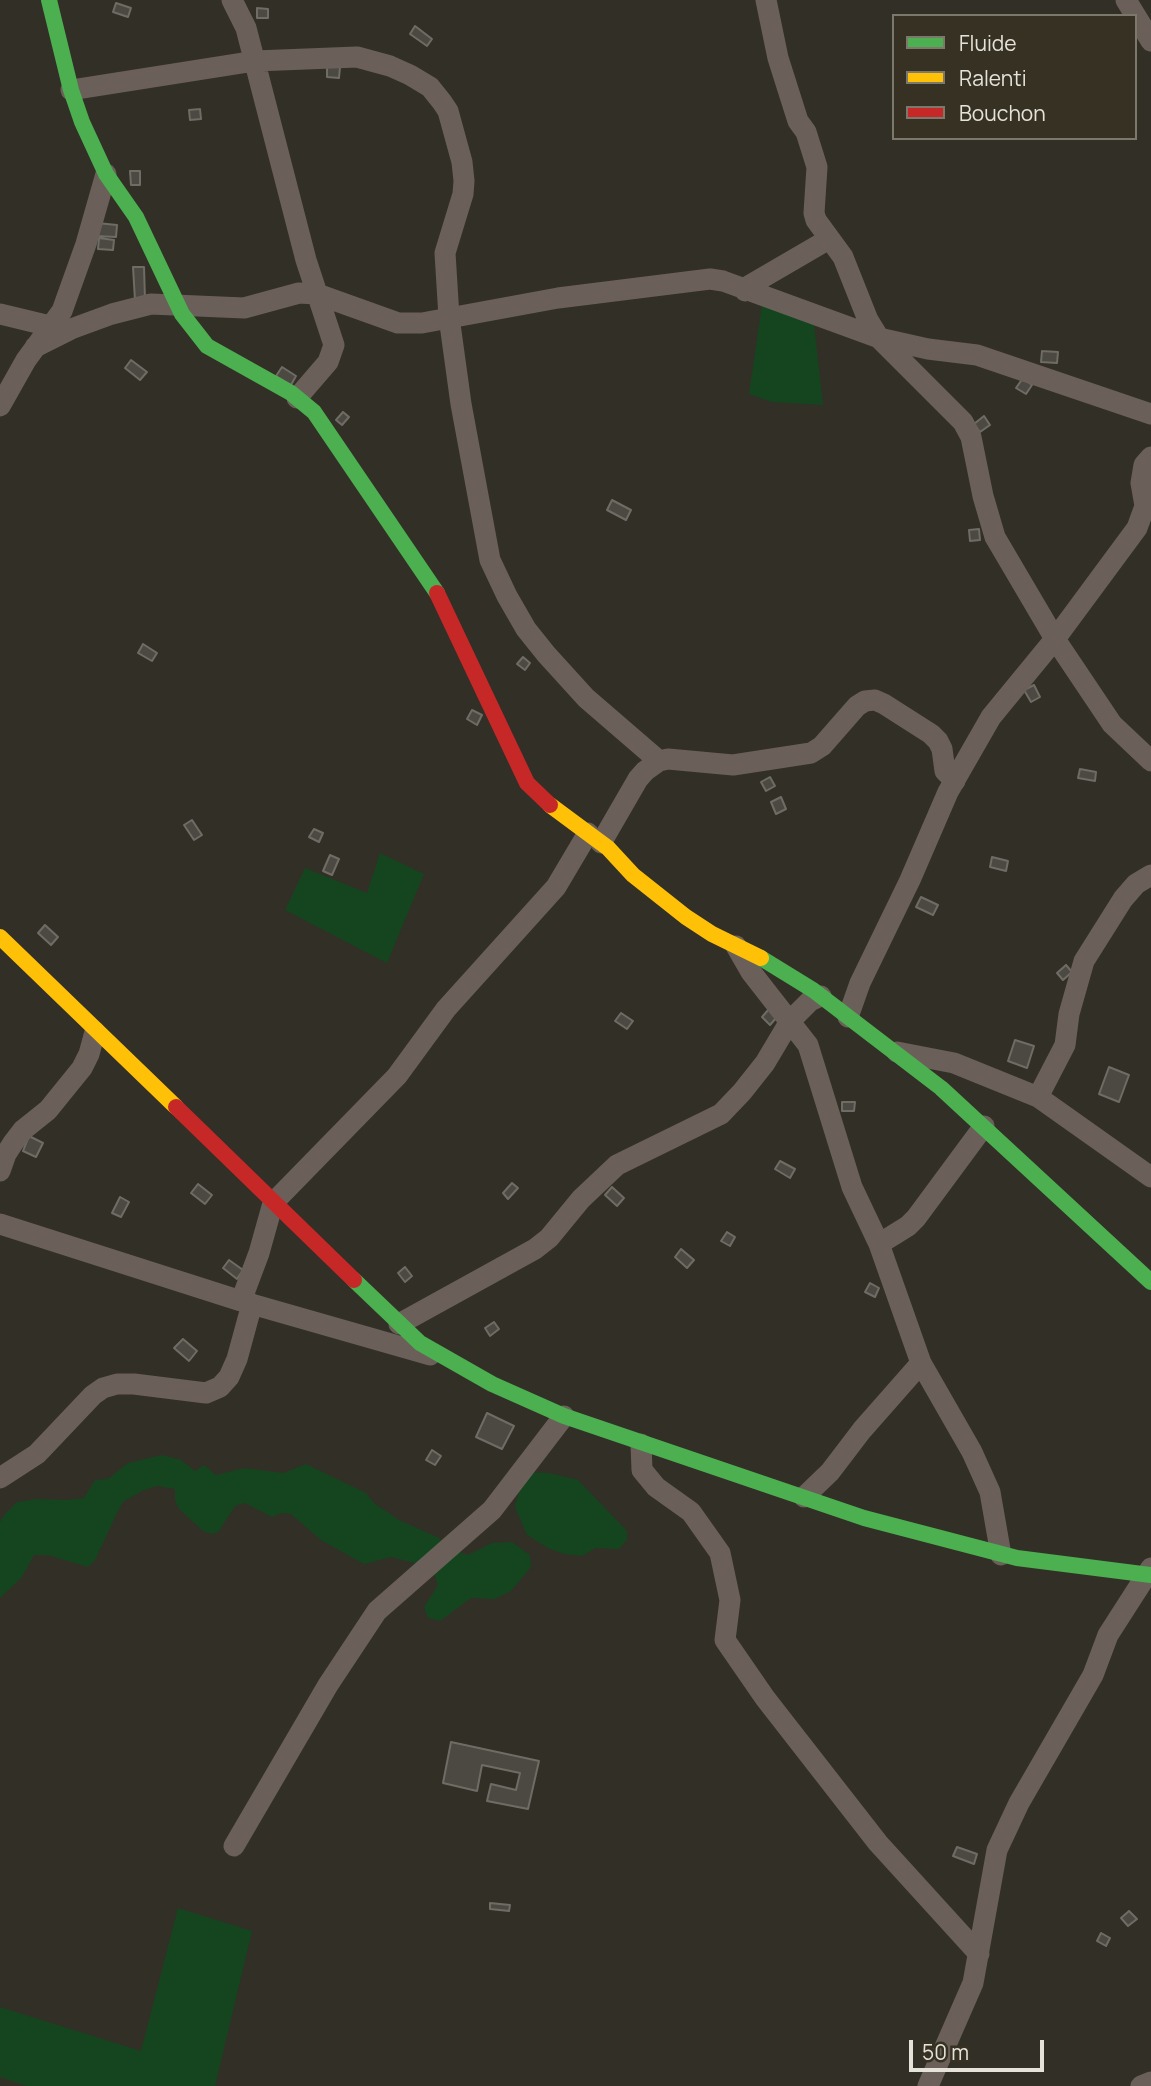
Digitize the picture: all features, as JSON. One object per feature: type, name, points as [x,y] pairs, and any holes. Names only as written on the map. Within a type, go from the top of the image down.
[{"type":"street","points":[[49,0],[71,90],[82,122],[106,174],[136,217],[176,304],[207,346],[297,398],[325,426],[434,586],[527,783],[549,804],[595,838],[633,875],[686,916],[712,934],[767,961],[821,996],[892,1051],[984,1126],[1046,1187],[1151,1282]]},
{"type":"street","points":[[232,0],[246,28],[306,260],[334,345],[328,362],[297,398]]},
{"type":"street","points":[[766,0],[783,75],[817,167],[814,213],[816,220],[843,257],[868,320],[879,338],[963,422],[971,437],[983,496],[995,537],[1055,639],[1112,724],[1151,761]]},
{"type":"street","points":[[1137,18],[1151,41]]},
{"type":"street","points":[[71,90],[255,61],[357,58],[374,60],[410,75],[429,88],[442,102],[448,111],[463,162],[464,181],[463,194],[445,253],[449,317],[461,404],[490,560],[526,629],[565,677],[659,761]]},
{"type":"street","points":[[0,406],[35,347],[62,310],[106,174]]},
{"type":"street","points":[[745,291],[750,285],[829,239]]},
{"type":"street","points":[[35,347],[71,329],[151,304],[243,308],[292,294],[317,295],[398,323],[422,323],[558,298],[710,279],[723,281],[879,338],[928,349],[977,355],[1151,414]]},
{"type":"street","points":[[0,314],[50,326]]},
{"type":"street","points":[[848,1017],[860,983],[911,880],[955,781],[991,717],[1055,639],[1137,528],[1145,506],[1141,483],[1144,465],[1151,457]]},
{"type":"street","points":[[0,1478],[37,1454],[93,1395],[103,1388],[117,1384],[134,1384],[206,1393],[220,1387],[229,1377],[237,1359],[246,1302],[272,1203],[397,1076],[446,1009],[556,887],[645,771],[659,761],[668,759],[733,765],[811,753],[822,746],[857,706],[865,701],[875,701],[919,726],[938,741],[942,749],[943,766],[955,781]]},
{"type":"street","points":[[1038,1097],[1065,1045],[1071,1003],[1084,961],[1123,899],[1136,884],[1151,875]]},
{"type":"street","points":[[0,937],[399,1324],[420,1343],[445,1359],[492,1384],[564,1416],[864,1518],[1001,1555],[1149,1572],[1108,1635],[1093,1675],[1019,1803],[997,1850],[973,1983],[928,2086]]},
{"type":"street","points":[[736,946],[751,972],[808,1045],[852,1187],[879,1244],[921,1363],[983,1474],[990,1492],[1001,1555]]},
{"type":"street","points":[[399,1324],[535,1249],[549,1238],[581,1199],[617,1165],[721,1114],[759,1071],[790,1021],[810,1001],[821,996]]},
{"type":"street","points":[[0,1171],[6,1154],[23,1130],[48,1110],[82,1069],[95,1032]]},
{"type":"street","points":[[892,1051],[954,1063],[1038,1097],[1151,1177]]},
{"type":"street","points":[[879,1244],[916,1218],[984,1126]]},
{"type":"street","points":[[0,1224],[246,1302],[445,1359]]},
{"type":"street","points":[[804,1497],[830,1472],[862,1430],[921,1363]]},
{"type":"street","points":[[234,1846],[328,1685],[377,1611],[492,1510],[564,1416]]},
{"type":"street","points":[[641,1444],[642,1470],[656,1487],[691,1512],[720,1553],[730,1600],[725,1640],[765,1698],[878,1843],[979,1954]]},
{"type":"street","points":[[1140,2086],[1151,2082]]},
{"type":"green space","points":[[763,298],[813,315],[823,405],[772,402],[749,394]]},
{"type":"green space","points":[[380,853],[424,874],[387,963],[285,910],[305,868],[367,893]]},
{"type":"green space","points":[[162,1455],[181,1460],[195,1471],[204,1465],[216,1475],[244,1468],[284,1473],[306,1464],[366,1493],[374,1503],[399,1520],[439,1538],[450,1549],[468,1555],[492,1543],[512,1542],[530,1555],[531,1567],[511,1591],[495,1599],[471,1598],[440,1621],[428,1618],[424,1607],[438,1585],[434,1574],[425,1566],[391,1557],[364,1564],[321,1540],[291,1514],[281,1513],[272,1517],[245,1503],[235,1506],[219,1531],[213,1534],[203,1531],[179,1509],[175,1500],[175,1489],[157,1486],[124,1501],[95,1560],[88,1567],[48,1555],[34,1555],[22,1577],[0,1598],[0,1522],[17,1502],[84,1498],[95,1480],[108,1479],[128,1463]]},
{"type":"green space","points":[[528,1472],[549,1473],[578,1480],[627,1531],[627,1540],[619,1549],[596,1548],[582,1556],[564,1554],[548,1548],[527,1535],[515,1507],[520,1486]]},
{"type":"green space","points":[[178,1908],[252,1931],[215,2086],[27,2086],[0,2077],[0,2007],[141,2051]]},
{"type":"building","points":[[116,3],[131,8],[128,17],[113,12]]},
{"type":"building","points":[[257,8],[268,9],[268,18],[257,18]]},
{"type":"building","points":[[415,26],[432,39],[427,46],[410,34]]},
{"type":"building","points":[[327,66],[340,67],[339,78],[327,77]]},
{"type":"building","points":[[200,109],[201,119],[190,120],[189,110]]},
{"type":"building","points":[[130,171],[140,171],[140,185],[131,185]]},
{"type":"building","points":[[97,223],[117,225],[116,237],[96,236]]},
{"type":"building","points":[[99,238],[114,240],[113,250],[98,249]]},
{"type":"building","points":[[133,267],[144,267],[145,300],[135,300]]},
{"type":"building","points":[[1042,351],[1058,352],[1057,363],[1041,362]]},
{"type":"building","points":[[131,360],[147,372],[140,380],[125,368]]},
{"type":"building","points":[[282,367],[296,376],[291,385],[276,376]]},
{"type":"building","points":[[1023,378],[1032,385],[1026,394],[1016,388]]},
{"type":"building","points":[[343,412],[349,417],[342,425],[336,420]]},
{"type":"building","points":[[984,416],[990,425],[980,432],[974,424]]},
{"type":"building","points":[[612,500],[631,510],[626,520],[607,510]]},
{"type":"building","points":[[979,529],[980,540],[970,541],[969,530]]},
{"type":"building","points":[[143,644],[157,653],[152,661],[138,653]]},
{"type":"building","points":[[523,657],[530,663],[525,670],[517,664]]},
{"type":"building","points":[[1034,685],[1040,697],[1031,702],[1024,690]]},
{"type":"building","points":[[472,710],[482,715],[477,725],[467,719]]},
{"type":"building","points":[[1080,769],[1096,772],[1095,781],[1078,778]]},
{"type":"building","points":[[770,777],[775,786],[766,791],[761,782]]},
{"type":"building","points":[[781,797],[786,809],[776,814],[771,802]]},
{"type":"building","points":[[192,820],[202,835],[194,840],[184,825]]},
{"type":"building","points":[[314,829],[323,833],[319,842],[309,837]]},
{"type":"building","points":[[330,855],[339,859],[332,875],[323,871]]},
{"type":"building","points":[[992,857],[1008,861],[1006,871],[990,867]]},
{"type":"building","points":[[921,897],[938,905],[933,915],[916,907]]},
{"type":"building","points":[[45,925],[58,937],[51,945],[38,933]]},
{"type":"building","points":[[1066,965],[1072,972],[1063,980],[1057,973]]},
{"type":"building","points":[[769,1009],[777,1017],[770,1025],[762,1017]]},
{"type":"building","points":[[621,1013],[633,1021],[627,1029],[615,1021]]},
{"type":"building","points":[[1015,1040],[1034,1046],[1027,1068],[1008,1061]]},
{"type":"building","points":[[1109,1067],[1129,1075],[1119,1102],[1099,1094]]},
{"type":"building","points":[[842,1102],[855,1102],[854,1111],[842,1111]]},
{"type":"building","points":[[29,1136],[43,1143],[36,1157],[23,1151]]},
{"type":"building","points":[[780,1161],[795,1169],[790,1178],[775,1169]]},
{"type":"building","points":[[512,1183],[518,1188],[508,1199],[503,1193]]},
{"type":"building","points":[[198,1184],[212,1195],[205,1204],[191,1193]]},
{"type":"building","points":[[612,1187],[624,1198],[617,1206],[605,1195]]},
{"type":"building","points":[[120,1197],[129,1202],[121,1217],[112,1213]]},
{"type":"building","points":[[727,1232],[735,1237],[730,1246],[721,1241]]},
{"type":"building","points":[[681,1249],[694,1260],[687,1268],[675,1257]]},
{"type":"building","points":[[229,1260],[243,1270],[237,1279],[223,1268]]},
{"type":"building","points":[[405,1267],[412,1276],[405,1282],[398,1273]]},
{"type":"building","points":[[870,1283],[879,1288],[875,1297],[865,1292]]},
{"type":"building","points":[[494,1322],[499,1329],[490,1336],[485,1328]]},
{"type":"building","points":[[183,1339],[197,1351],[189,1361],[174,1348]]},
{"type":"building","points":[[487,1413],[514,1426],[502,1449],[476,1437]]},
{"type":"building","points":[[432,1450],[441,1456],[435,1465],[426,1460]]},
{"type":"building","points":[[451,1742],[539,1761],[528,1809],[487,1801],[491,1784],[516,1790],[520,1773],[482,1765],[477,1791],[443,1783]]},
{"type":"building","points":[[957,1847],[977,1854],[974,1864],[953,1856]]},
{"type":"building","points":[[490,1903],[510,1905],[509,1911],[490,1909]]},
{"type":"building","points":[[1129,1911],[1137,1919],[1128,1926],[1121,1918]]},
{"type":"building","points":[[1101,1933],[1110,1938],[1106,1946],[1097,1941]]},
{"type":"traffic: fast","points":[[49,0],[71,90],[82,122],[106,174],[136,217],[182,314],[207,346],[291,393],[314,412],[437,593]]},
{"type":"traffic: fast","points":[[761,958],[813,990],[941,1088],[1151,1282]]},
{"type":"traffic: fast","points":[[354,1280],[420,1343],[492,1384],[564,1416],[864,1518],[1017,1558],[1151,1575]]},
{"type":"traffic: slow","points":[[550,805],[608,848],[633,875],[686,917],[712,934],[761,958]]},
{"type":"traffic: slow","points":[[0,937],[176,1107]]},
{"type":"traffic: jam","points":[[437,593],[527,783],[550,805]]},
{"type":"traffic: jam","points":[[176,1107],[354,1280]]}]
